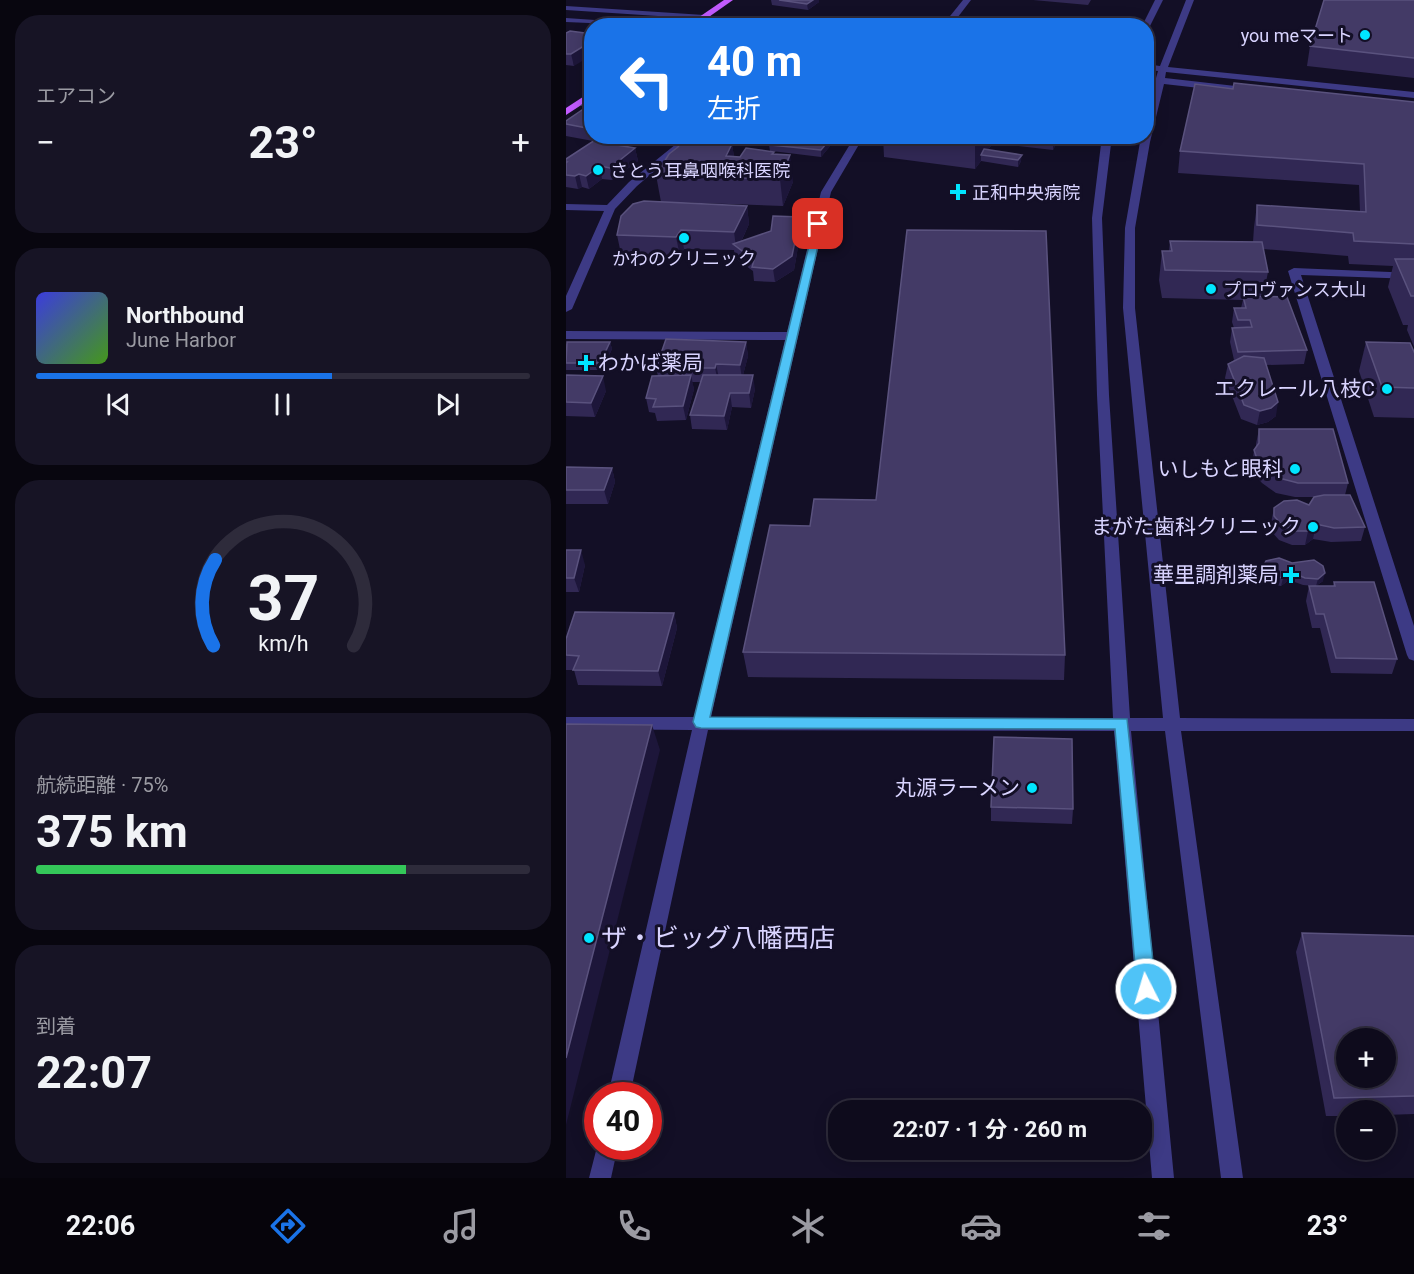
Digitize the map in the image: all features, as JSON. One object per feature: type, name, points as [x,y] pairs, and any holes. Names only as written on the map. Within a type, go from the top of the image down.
[{"type":"main road","points":[[704,17],[728,0]]},
{"type":"main road","points":[[566,112],[584,100]]},
{"type":"street","points":[[570,8],[579,0]]},
{"type":"street","points":[[953,18],[967,0]]},
{"type":"street","points":[[1150,18],[1159,0]]},
{"type":"street","points":[[1154,92],[1157,76],[1190,0]]},
{"type":"street","points":[[570,8],[712,18]]},
{"type":"street","points":[[566,20],[584,21]]},
{"type":"street","points":[[1157,76],[1264,92]]},
{"type":"street","points":[[1157,76],[1415,95]]},
{"type":"street","points":[[566,309],[610,208],[633,184],[682,144]]},
{"type":"street","points":[[622,1082],[701,722],[826,192],[855,144]]},
{"type":"street","points":[[1106,144],[1097,218],[1103,394],[1122,723],[1163,1178]]},
{"type":"street","points":[[1145,144],[1130,228],[1129,308],[1172,724],[1232,1178]]},
{"type":"street","points":[[566,207],[610,208]]},
{"type":"street","points":[[1415,276],[1294,271],[1415,654]]},
{"type":"street","points":[[566,335],[791,336]]},
{"type":"street","points":[[566,723],[1415,724]]},
{"type":"street","points":[[600,1178],[604,1160]]},
{"type":"building","points":[[779,0],[813,0],[807,4]]},
{"type":"building","name":"you meマート","points":[[1324,0],[1415,0],[1415,58],[1310,46]]},
{"type":"building","points":[[570,31],[584,33],[584,46],[571,54],[566,54],[566,33]]},
{"type":"building","points":[[1234,83],[1415,102],[1415,244],[1354,241],[1353,233],[1257,225],[1257,205],[1366,212],[1364,164],[1180,151],[1195,84],[1233,89]]},
{"type":"building","points":[[584,110],[584,127],[566,124],[566,121]]},
{"type":"building","points":[[589,144],[619,144],[617,145],[635,148],[610,168],[600,166],[586,176],[566,175],[566,159]]},
{"type":"building","points":[[680,144],[732,144],[726,156],[740,157],[746,148],[774,152],[772,154],[790,155],[780,179],[656,175],[669,154]]},
{"type":"building","points":[[770,144],[826,144],[821,150]]},
{"type":"building","points":[[984,149],[1022,155],[1018,160],[981,155]]},
{"type":"building","points":[[644,201],[747,206],[734,232],[681,230],[676,237],[617,235],[621,216],[633,204]]},
{"type":"building","points":[[773,216],[800,217],[792,256],[773,269],[752,267],[754,260],[733,244],[771,231]]},
{"type":"building","points":[[907,230],[1046,231],[1065,655],[743,652],[770,525],[810,526],[814,499],[876,500]]},
{"type":"building","points":[[1170,241],[1262,242],[1268,272],[1165,270],[1162,251],[1172,251]]},
{"type":"building","points":[[1395,259],[1415,259],[1415,296],[1411,296]]},
{"type":"building","points":[[1243,296],[1287,297],[1307,350],[1238,352],[1232,328],[1252,327],[1250,320],[1238,320],[1234,308],[1246,308]]},
{"type":"building","points":[[666,339],[746,342],[740,365],[716,364],[715,368],[656,368]]},
{"type":"building","points":[[567,342],[610,342],[600,363],[566,363]]},
{"type":"building","points":[[1366,342],[1410,343],[1415,354],[1415,388],[1382,387]]},
{"type":"building","points":[[1244,356],[1264,358],[1278,402],[1271,408],[1260,411],[1244,405],[1228,364]]},
{"type":"building","points":[[566,375],[603,376],[591,403],[566,402]]},
{"type":"building","points":[[691,375],[683,406],[653,407],[656,399],[646,398],[652,376]]},
{"type":"building","points":[[703,375],[753,375],[749,393],[730,393],[724,416],[690,415]]},
{"type":"building","name":"いしもと眼科","points":[[1259,429],[1333,429],[1348,483],[1298,483],[1279,478],[1265,469],[1257,459],[1254,450],[1259,443]]},
{"type":"building","points":[[566,467],[612,468],[604,490],[566,490]]},
{"type":"building","points":[[1350,495],[1365,527],[1334,528],[1316,524],[1308,531],[1295,531],[1282,525],[1274,516],[1274,508],[1284,501],[1297,500],[1309,505],[1314,497]]},
{"type":"building","points":[[566,550],[581,550],[574,578],[566,578]]},
{"type":"building","points":[[1279,558],[1292,563],[1314,560],[1323,566],[1325,573],[1318,579],[1305,578],[1291,572],[1283,578],[1272,576],[1262,569],[1266,561]]},
{"type":"building","points":[[1334,582],[1374,582],[1397,659],[1336,658],[1324,614],[1316,614],[1309,586],[1335,586]]},
{"type":"building","points":[[575,612],[674,613],[658,671],[573,670],[579,656],[566,655],[566,639]]},
{"type":"building","name":"ザ・ビッグ八幡西店","points":[[566,724],[652,725],[566,1058]]},
{"type":"building","name":"丸源ラーメン","points":[[994,737],[1072,739],[1073,809],[991,807]]},
{"type":"building","points":[[1302,933],[1415,936],[1415,1096],[1334,1098]]},
{"type":"place","name":"you meマート","points":[[1365,35]]},
{"type":"place","name":"さとう耳鼻咽喉科医院","points":[[598,170]]},
{"type":"place","name":"正和中央病院","points":[[958,192]]},
{"type":"place","name":"かわのクリニック","points":[[684,238]]},
{"type":"place","name":"プロヴァンス大山","points":[[1211,289]]},
{"type":"place","name":"わかば薬局","points":[[586,363]]},
{"type":"place","name":"エクレール八枝C","points":[[1387,389]]},
{"type":"place","name":"いしもと眼科","points":[[1295,469]]},
{"type":"place","name":"まがた歯科クリニック","points":[[1313,527]]},
{"type":"place","name":"華里調剤薬局","points":[[1291,575]]},
{"type":"place","name":"丸源ラーメン","points":[[1032,788]]},
{"type":"place","name":"ザ・ビッグ八幡西店","points":[[589,938]]},
{"type":"route","points":[[818,224],[701,722],[1122,723],[1146,989]]}]
